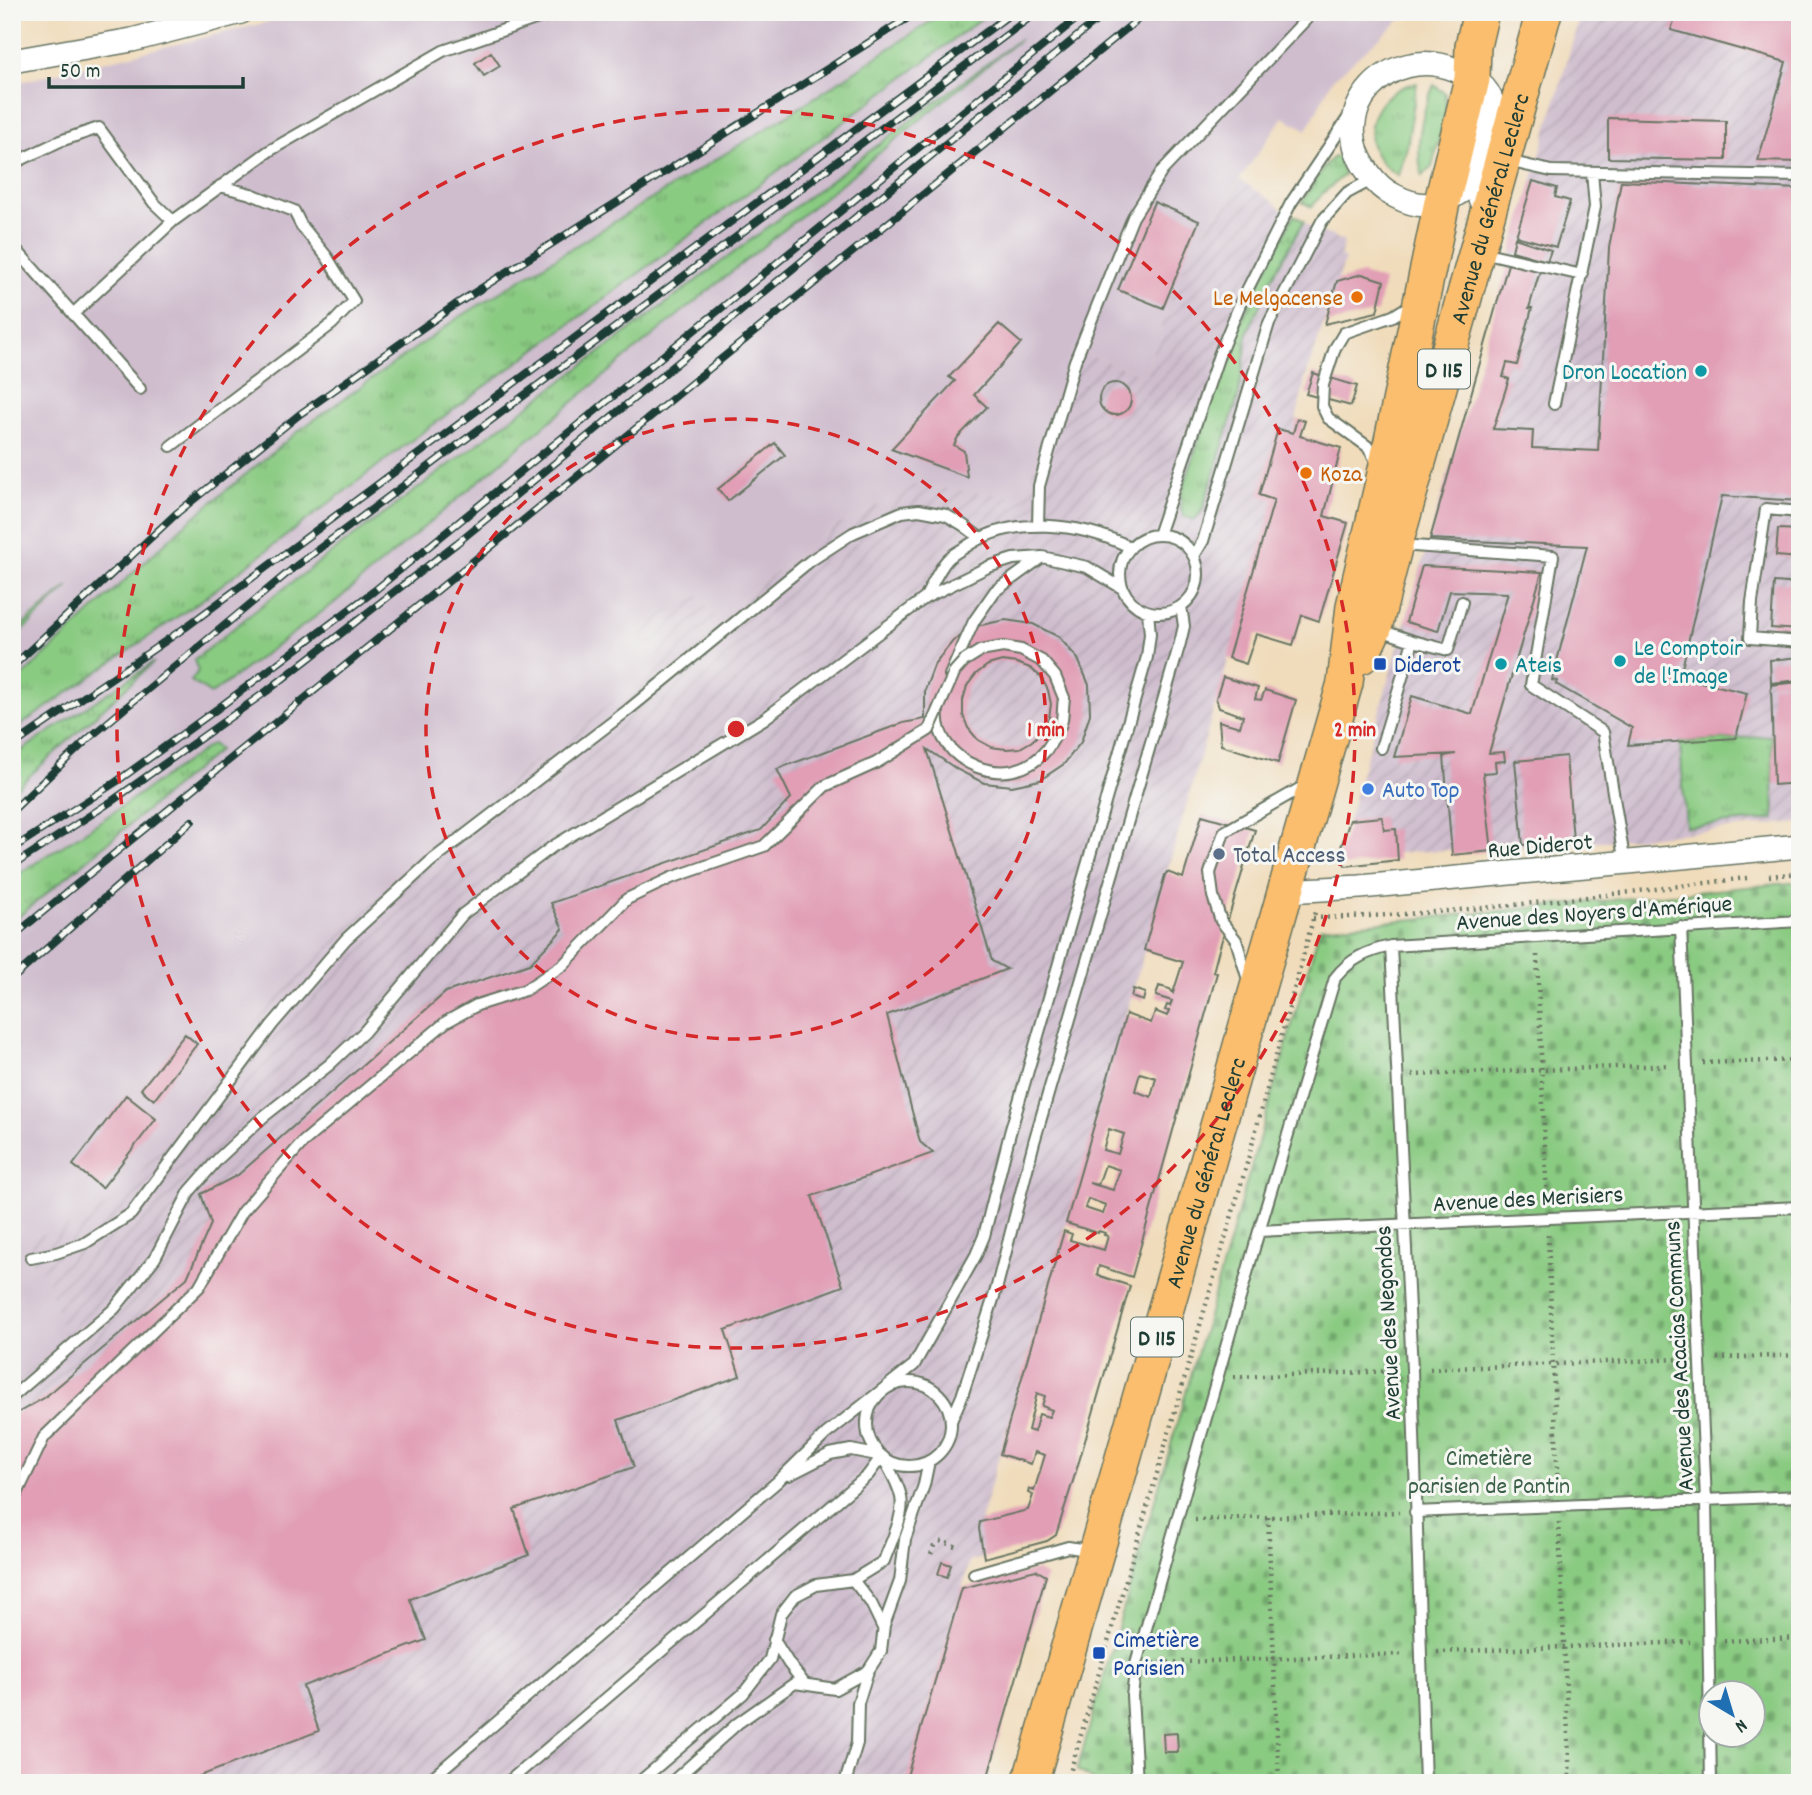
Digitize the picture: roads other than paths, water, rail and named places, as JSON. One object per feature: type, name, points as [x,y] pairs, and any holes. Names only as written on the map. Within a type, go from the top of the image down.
[{"type":"main road","name":"Avenue du Général Leclerc","points":[[1030,1783],[1345,683],[1354,606],[1385,474],[1442,202],[1472,79],[1473,46],[1481,12]]},
{"type":"main road","name":"Avenue du Général Leclerc","points":[[1345,683],[1366,648],[1374,628],[1476,250],[1544,12]]},
{"type":"street","points":[[12,61],[132,40],[241,12]]},
{"type":"street","points":[[1487,215],[1473,182],[1493,110],[1488,93],[1460,71],[1440,65],[1405,66],[1381,77],[1360,102],[1354,121],[1357,156],[1373,179],[1388,193],[1404,200],[1425,206],[1442,202],[1473,182],[1502,159]]},
{"type":"street","name":"Rue Diderot","points":[[1282,904],[1360,887],[1800,846]]},
{"type":"lane","points":[[74,313],[173,221],[269,151],[443,51],[541,17],[577,12]]},
{"type":"lane","points":[[1038,526],[1040,486],[1074,361],[1133,217],[1162,172],[1313,12]]},
{"type":"lane","points":[[1158,534],[1219,355],[1240,304],[1291,203],[1360,102]]},
{"type":"lane","points":[[12,164],[60,141],[99,128],[154,203],[173,221]]},
{"type":"lane","points":[[1502,159],[1551,171],[1800,176]]},
{"type":"lane","points":[[1554,404],[1595,207],[1592,172]]},
{"type":"lane","points":[[1194,556],[1203,541],[1269,323],[1322,221],[1347,193],[1373,179]]},
{"type":"lane","points":[[171,446],[332,324],[354,301],[294,211],[251,194],[220,186]]},
{"type":"lane","points":[[12,245],[140,389]]},
{"type":"lane","points":[[1476,250],[1582,275]]},
{"type":"lane","points":[[1385,474],[1367,446],[1328,418],[1322,407],[1323,385],[1335,348],[1344,334],[1393,316],[1422,298]]},
{"type":"lane","points":[[1800,512],[1766,509],[1752,602],[1750,638],[1800,642]]},
{"type":"lane","points":[[31,1258],[56,1254],[85,1243],[131,1214],[272,1025],[346,939],[431,861],[628,710],[810,561],[853,533],[902,512],[919,510],[946,515],[979,537]]},
{"type":"lane","points":[[925,598],[947,560],[979,537],[1000,530],[1038,526],[1072,528],[1130,547]]},
{"type":"lane","points":[[12,1397],[114,1309],[155,1258],[190,1191],[212,1167],[263,1117],[329,1065],[364,1032],[463,914],[552,847],[764,719],[925,598],[988,567],[1013,559],[1042,557],[1087,566],[1122,588],[1133,603],[1148,612],[1165,613],[1181,606],[1196,586],[1198,568],[1194,556],[1177,538],[1158,534],[1140,539],[1123,557],[1120,569],[1122,588]]},
{"type":"lane","points":[[1395,544],[1553,556],[1531,685],[1603,732],[1625,864]]},
{"type":"lane","points":[[12,1504],[44,1437],[199,1287],[242,1212],[303,1142],[446,1021],[477,1005],[525,990],[563,965],[627,899],[671,878],[764,846],[825,786],[876,763],[929,730],[947,686],[955,671],[964,661],[980,651],[1003,647],[1021,650],[1042,661],[1055,676],[1064,698],[1062,722],[1042,755],[1028,766],[1012,772],[990,771],[973,765],[956,753],[943,738],[937,721],[938,708],[948,679],[974,621],[995,591],[1042,557]]},
{"type":"lane","points":[[1374,628],[1448,649],[1462,602]]},
{"type":"lane","points":[[777,1482],[830,1454],[851,1450],[882,1456],[905,1466],[918,1465],[929,1461],[946,1444],[951,1421],[962,1396],[996,1290],[1034,1142],[1180,643],[1184,626],[1181,606]]},
{"type":"lane","points":[[426,1783],[777,1482],[826,1434],[914,1365],[968,1273],[984,1236],[1010,1133],[1147,657],[1150,634],[1148,612]]},
{"type":"lane","points":[[1381,747],[1413,641]]},
{"type":"lane","points":[[1254,999],[1236,940],[1221,921],[1213,896],[1210,873],[1224,832],[1318,778]]},
{"type":"lane","name":"Avenue des Noyers d'Amérique","points":[[1137,1783],[1132,1696],[1136,1664],[1259,1231],[1335,978],[1357,957],[1371,950],[1391,946],[1800,921]]},
{"type":"lane","name":"Avenue des Acacias Communs","points":[[1681,927],[1706,1501],[1711,1783]]},
{"type":"lane","name":"Avenue des Negondos","points":[[1391,946],[1412,1370],[1425,1783]]},
{"type":"lane","name":"Avenue des Merisiers","points":[[1259,1231],[1800,1207]]},
{"type":"lane","points":[[638,1783],[743,1694],[770,1659],[781,1614],[795,1596],[816,1585],[853,1580],[884,1561],[901,1510],[902,1499],[897,1483],[882,1456],[873,1446],[867,1425],[872,1404],[881,1393],[905,1382],[918,1383],[930,1388],[940,1397],[948,1408],[951,1421]]},
{"type":"lane","points":[[507,1783],[869,1475],[882,1456]]},
{"type":"lane","points":[[845,1783],[857,1743],[858,1703],[868,1671],[881,1651],[883,1628],[900,1581],[905,1539],[924,1485],[929,1461]]},
{"type":"lane","points":[[1415,1512],[1800,1496]]},
{"type":"lane","points":[[974,1574],[1068,1547],[1096,1551]]},
{"type":"lane","points":[[853,1580],[871,1603],[883,1628]]},
{"type":"lane","points":[[774,1640],[804,1683]]},
{"type":"lane","points":[[671,1783],[738,1723],[795,1683],[835,1689],[868,1671]]},
{"type":"railway","points":[[12,667],[177,513],[300,414],[455,305],[917,12]]},
{"type":"railway","points":[[12,746],[186,627],[1013,12]]},
{"type":"railway","points":[[12,811],[89,738],[296,566],[1037,12]]},
{"type":"railway","points":[[12,849],[116,782],[374,591],[1085,12]]},
{"type":"railway","points":[[12,866],[112,801],[267,691],[457,543],[1107,12]]},
{"type":"railway","points":[[12,937],[1147,12]]},
{"type":"railway","points":[[12,979],[192,821]]},
{"type":"place","name":"Le Melgacense","points":[[1357,297]]},
{"type":"place","name":"Dron Location","points":[[1701,371]]},
{"type":"place","name":"Koza","points":[[1306,473]]},
{"type":"place","name":"Le Comptoir de l'Image","points":[[1620,661]]},
{"type":"place","name":"Diderot","points":[[1380,664]]},
{"type":"place","name":"Ateis","points":[[1501,664]]},
{"type":"place","name":"Auto Top","points":[[1368,789]]},
{"type":"place","name":"Total Access","points":[[1219,854]]},
{"type":"place","name":"Cimetière Parisien","points":[[1099,1653]]},
{"type":"park label","name":"Cimetière parisien de Pantin","points":[[1489,1471]]}]
